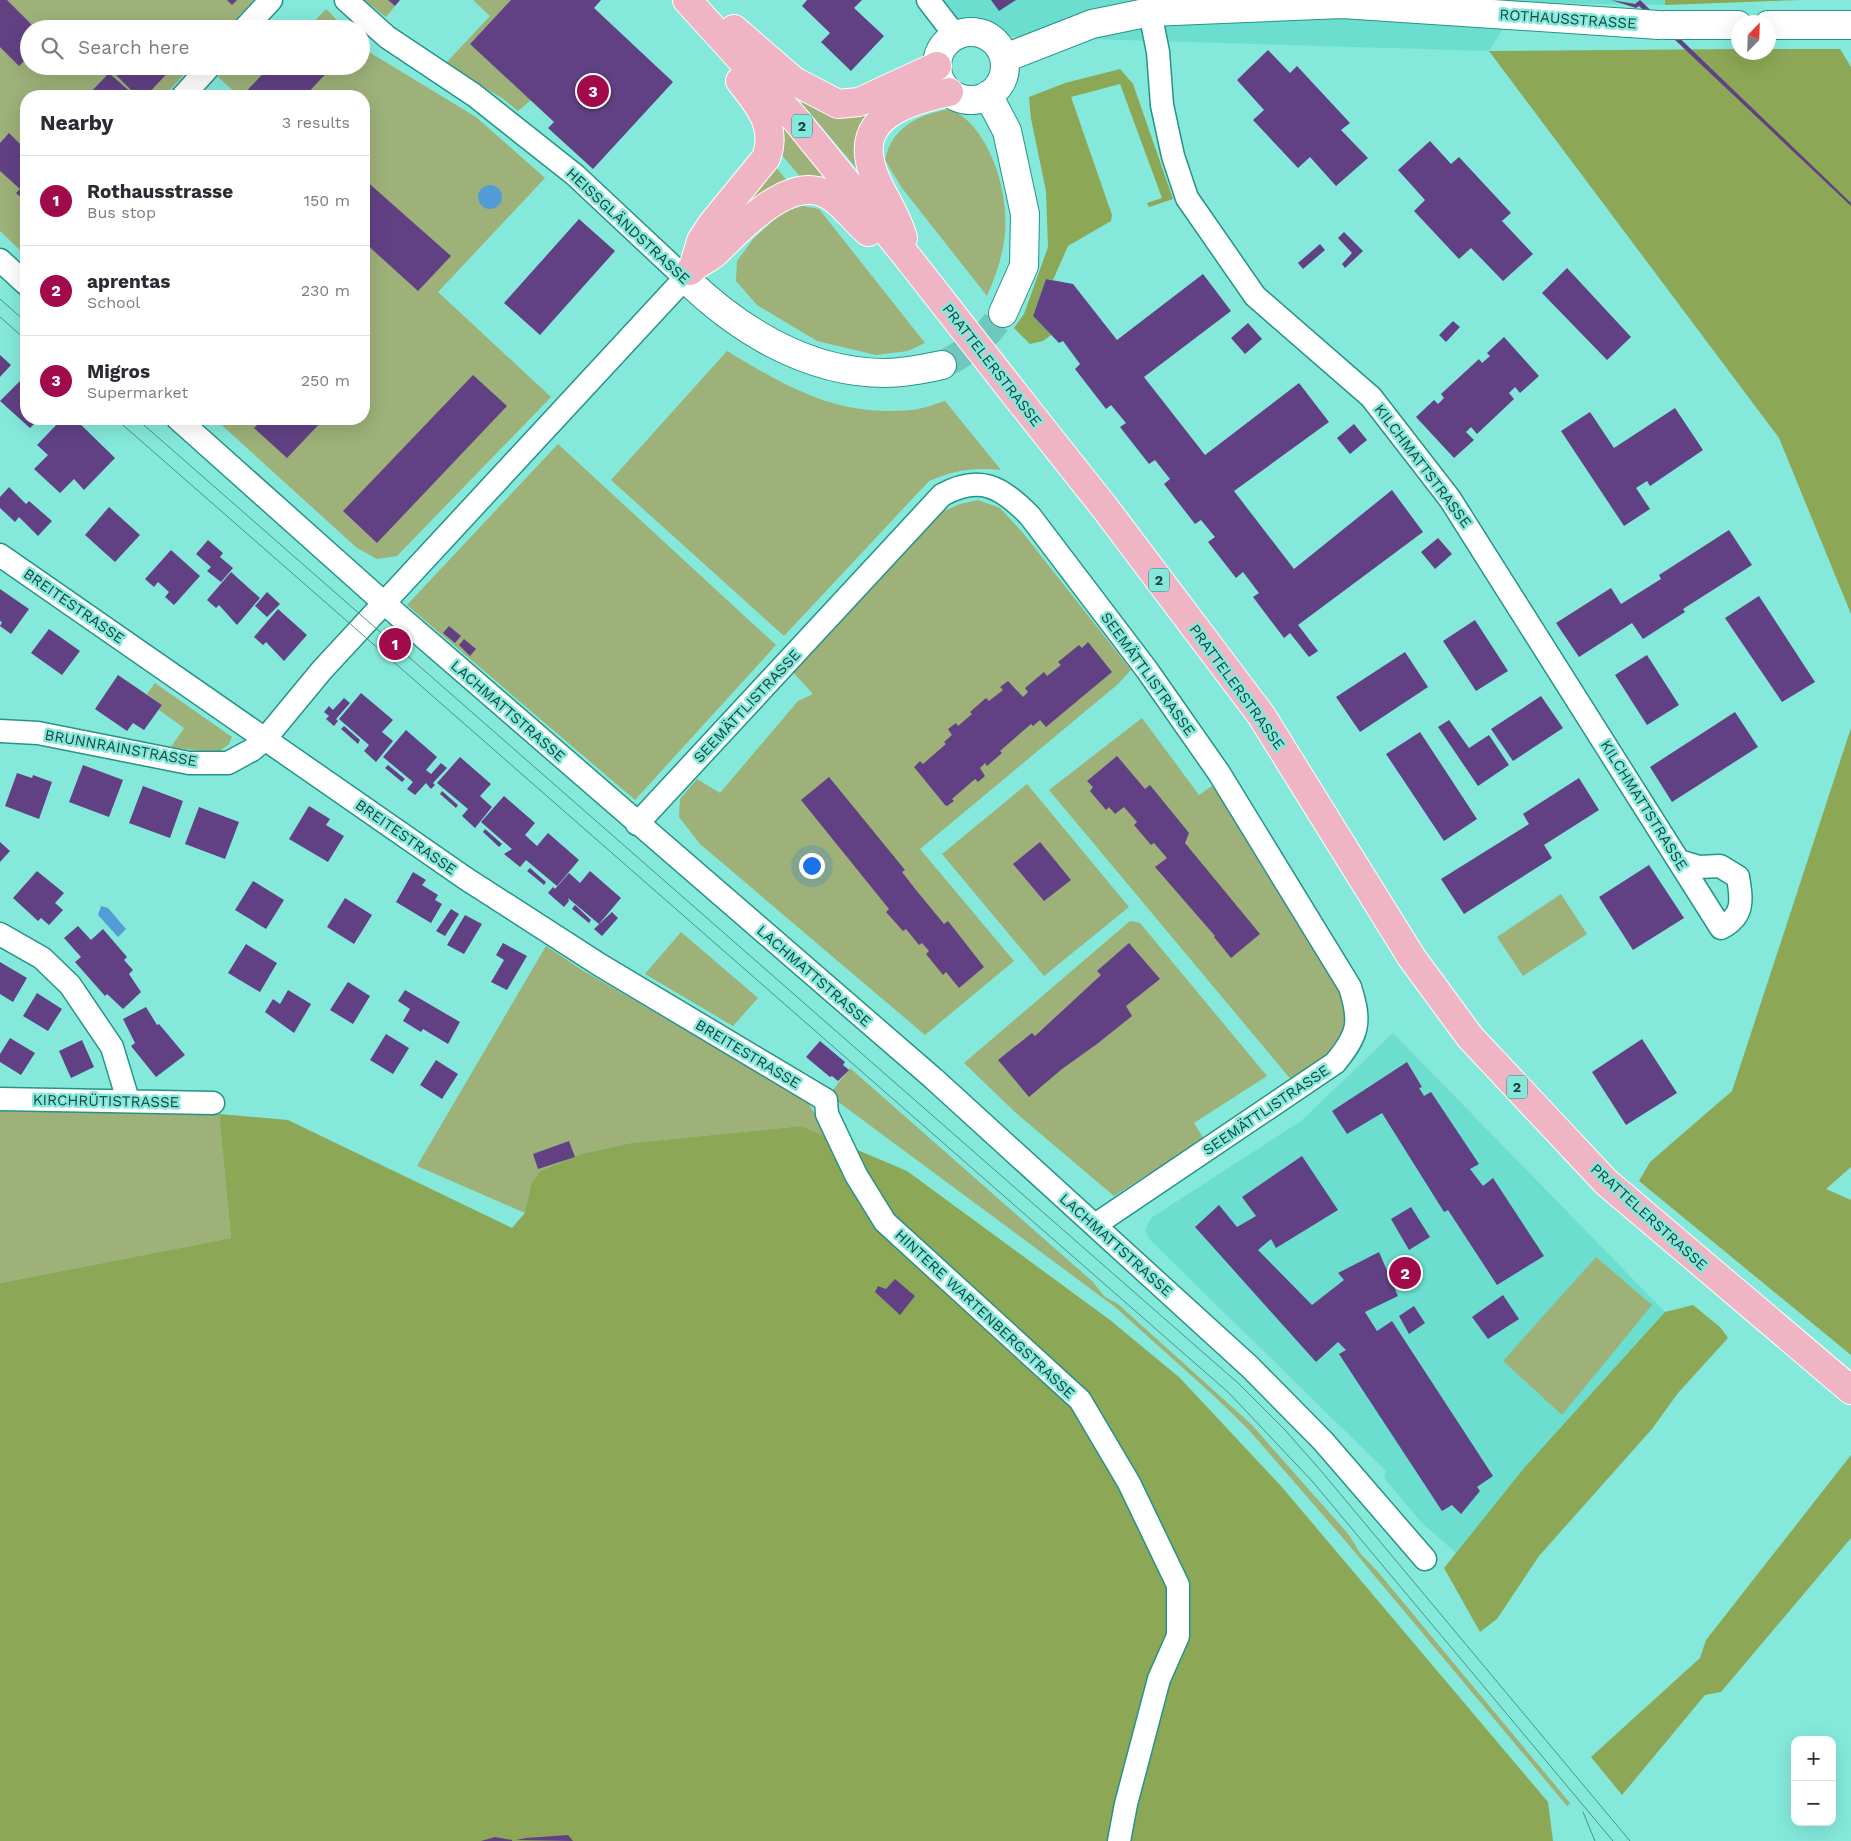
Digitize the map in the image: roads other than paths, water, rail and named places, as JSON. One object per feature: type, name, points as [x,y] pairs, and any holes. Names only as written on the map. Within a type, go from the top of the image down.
[{"type":"main road","points":[[675,0],[757,102],[768,121],[770,135],[769,150],[766,158],[712,224],[701,241],[689,273]]},
{"type":"main road","name":"PRATTELERSTRASSE","points":[[686,0],[798,121],[1105,508],[1261,715],[1412,958],[1470,1037],[1606,1182],[1851,1390]]},
{"type":"main road","points":[[701,0],[794,82],[838,104],[859,102],[937,66]]},
{"type":"main road","points":[[909,259],[898,220],[873,172],[868,150],[872,130],[884,116],[912,101],[949,92]]},
{"type":"main road","points":[[689,273],[713,255],[728,239],[768,205],[801,188],[819,191],[832,197],[870,233],[909,259]]},
{"type":"street","points":[[252,20],[271,0]]},
{"type":"street","name":"HEISSGLÄNDSTRASSE","points":[[346,0],[368,20]]},
{"type":"street","points":[[928,0],[955,35]]},
{"type":"street","name":"ROTHAUSSTRASSE","points":[[1005,58],[1092,24],[1150,12],[1233,4],[1342,4],[1662,25],[1731,25]]},
{"type":"street","name":"KILCHMATTSTRASSE","points":[[1150,12],[1158,52],[1162,105],[1173,156],[1187,198],[1255,296],[1371,396],[1450,499],[1720,928],[1733,922],[1742,901],[1738,877],[1720,866],[1699,866],[1678,861]]},
{"type":"street","name":"HEISSGLÄNDSTRASSE","points":[[370,22],[387,37],[474,95],[575,175],[689,273],[708,301],[764,339],[810,361],[849,370],[885,373],[942,366]]},
{"type":"street","points":[[1776,25],[1851,25]]},
{"type":"street","points":[[975,31],[986,34],[994,40],[1005,58],[1003,80],[997,89],[988,95],[968,100],[949,92],[943,84],[937,66],[942,48],[955,35],[975,31]]},
{"type":"street","points":[[188,90],[202,75]]},
{"type":"street","points":[[988,95],[1007,131],[1025,214],[1024,266],[1003,313]]},
{"type":"street","points":[[0,260],[20,274]]},
{"type":"street","points":[[265,739],[322,670],[689,273]]},
{"type":"street","name":"LACHMATTSTRASSE","points":[[185,425],[384,603],[637,824],[934,1079],[1095,1225],[1250,1367],[1323,1441],[1425,1559]]},
{"type":"street","name":"SEEMÄTTLISTRASSE","points":[[637,824],[942,495],[959,486],[978,483],[995,488],[1012,498],[1030,516],[1147,670],[1218,773],[1350,986],[1356,1007],[1357,1025],[1350,1045],[1335,1063],[1095,1225]]},
{"type":"street","name":"BREITESTRASSE","points":[[0,554],[465,878],[576,950],[826,1100]]},
{"type":"street","name":"BRUNNRAINSTRASSE","points":[[0,731],[38,733],[189,762],[228,763],[265,739]]},
{"type":"street","points":[[0,934],[42,958],[70,985],[112,1048],[128,1100]]},
{"type":"street","name":"KIRCHRÜTISTRASSE","points":[[0,1099],[213,1103]]},
{"type":"street","name":"HINTERE WARTENBERGSTRASSE","points":[[826,1100],[826,1114],[847,1158],[885,1222],[1080,1400],[1129,1483],[1178,1585],[1178,1636],[1159,1679],[1126,1804],[1119,1841]]},
{"type":"water","points":[[490,185],[495,186],[501,192],[501,202],[495,208],[490,209],[485,208],[479,202],[478,197],[479,192],[485,186]]},
{"type":"water","points":[[101,906],[108,908],[126,929],[118,937],[98,915]]},
{"type":"tunnel","points":[[942,365],[976,344],[990,331],[1003,313]]},
{"type":"tram line","points":[[0,299],[20,317]]},
{"type":"tram line","points":[[0,317],[20,335]]},
{"type":"tram line","points":[[123,425],[1229,1393],[1312,1481],[1613,1841]]},
{"type":"tram line","points":[[144,425],[1238,1383],[1285,1430],[1322,1472],[1630,1841]]},
{"type":"tram line","points":[[1583,1812],[1595,1841]]},
{"type":"place","name":"Migros","points":[[593,91]]},
{"type":"place","name":"Rothausstrasse","points":[[395,644]]},
{"type":"place","name":"aprentas","points":[[1405,1273]]}]
